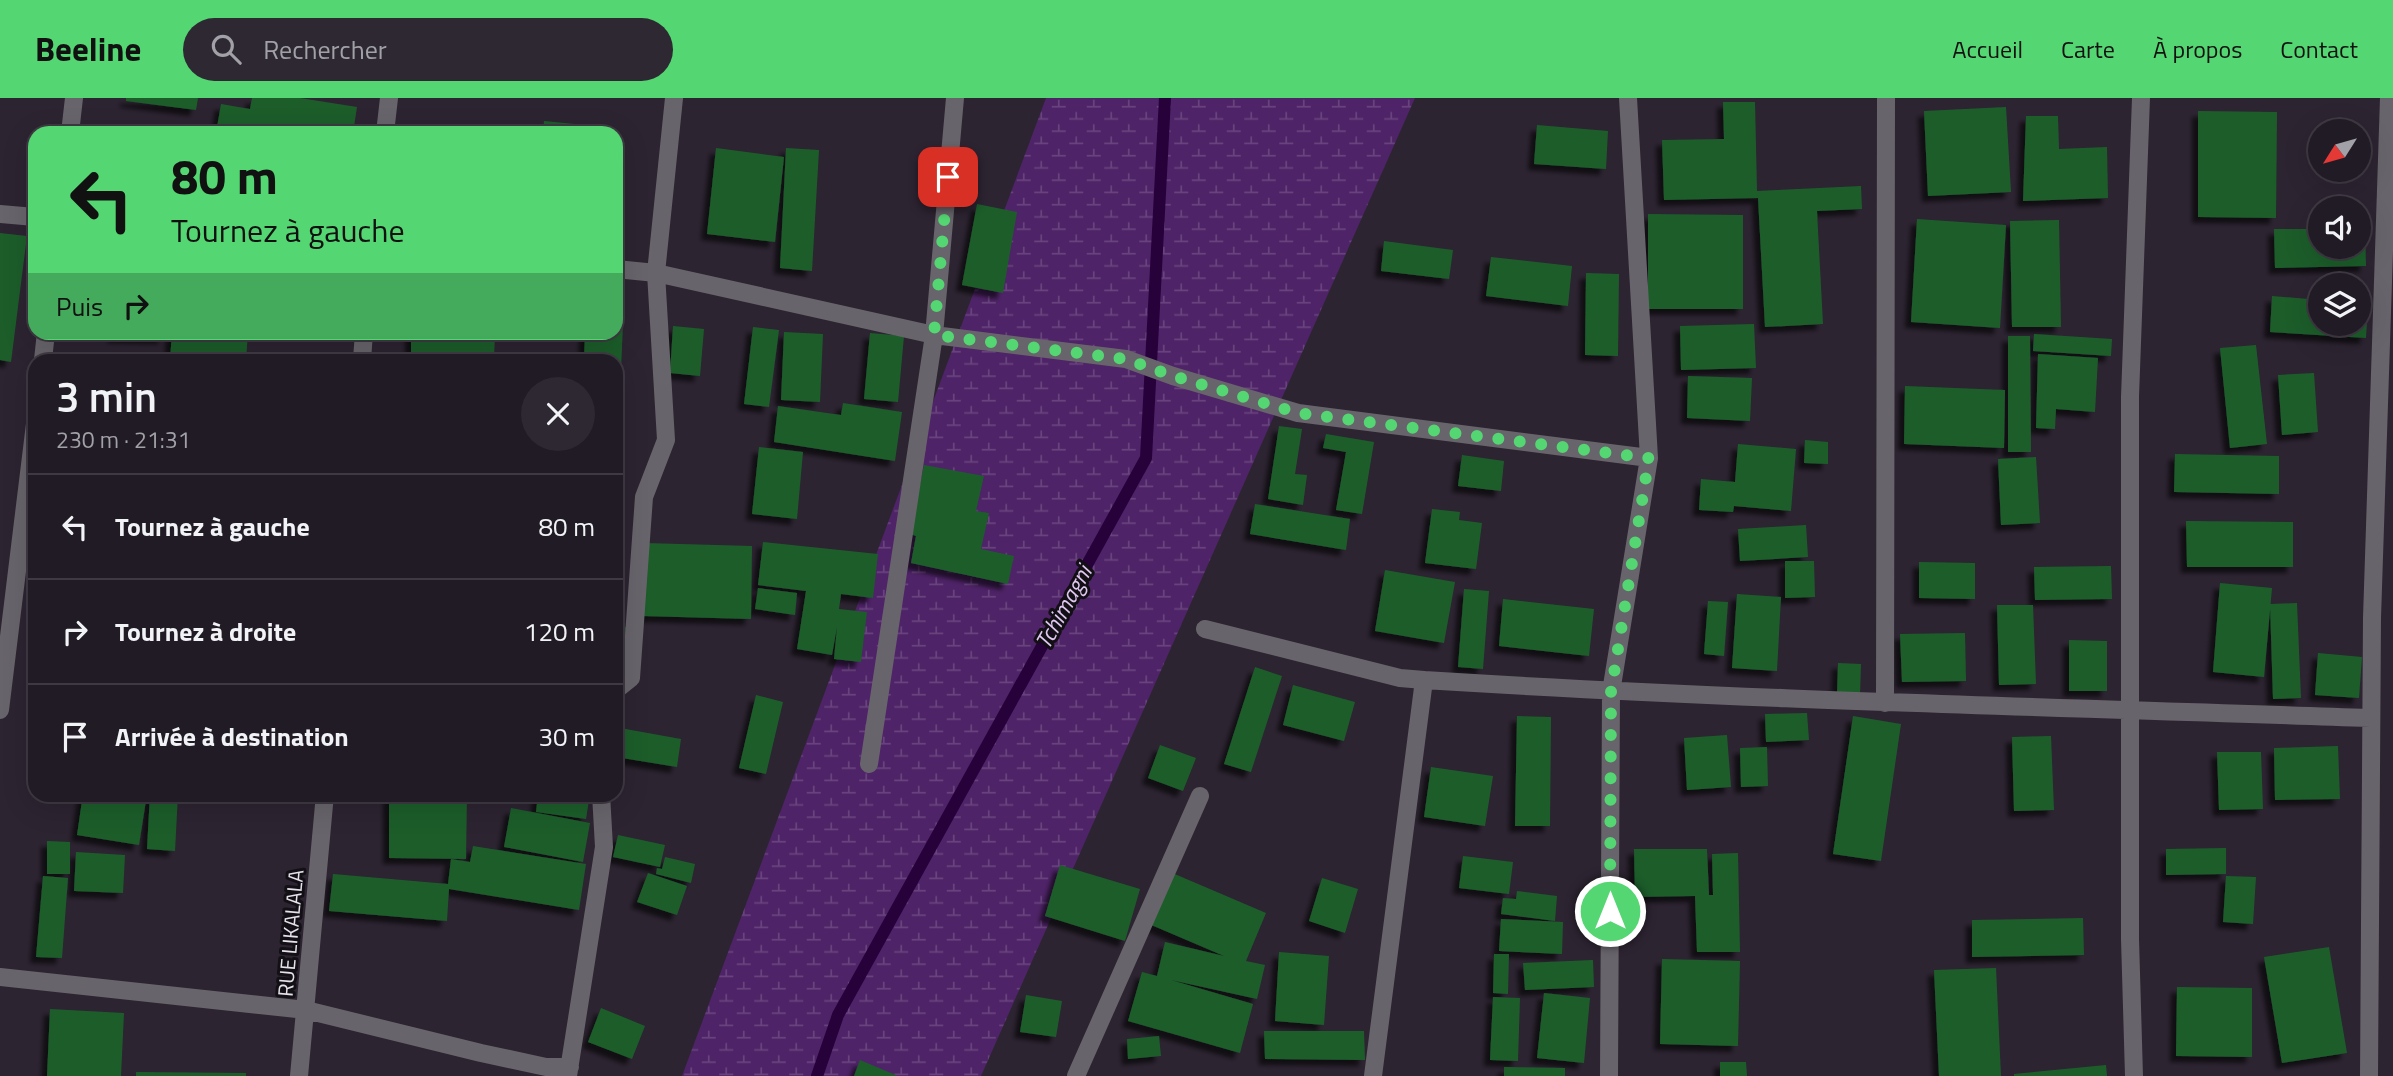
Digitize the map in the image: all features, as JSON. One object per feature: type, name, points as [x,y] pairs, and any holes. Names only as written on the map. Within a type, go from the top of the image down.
[{"type":"street","points":[[71,126],[74,98]]},
{"type":"street","points":[[386,126],[389,98]]},
{"type":"street","points":[[623,684],[631,678],[644,497],[666,440],[656,272],[674,98]]},
{"type":"street","points":[[869,764],[934,335],[955,98]]},
{"type":"street","points":[[1609,1076],[1611,692],[1649,458],[1628,98]]},
{"type":"street","points":[[1885,703],[1886,98]]},
{"type":"street","points":[[2134,1076],[2130,939],[2130,397],[2141,98]]},
{"type":"street","points":[[2369,1076],[2372,618],[2389,98]]},
{"type":"street","points":[[0,214],[28,216]]},
{"type":"street","points":[[623,270],[656,272],[934,335],[1126,359],[1173,376],[1298,413],[1649,458]]},
{"type":"street","points":[[0,710],[28,481]]},
{"type":"street","points":[[1205,629],[1400,678],[1423,680],[1611,692],[1885,703],[2371,718]]},
{"type":"street","points":[[1373,1076],[1423,680]]},
{"type":"street","points":[[1076,1076],[1200,796]]},
{"type":"street","name":"RUE LIKALALA","points":[[299,1076],[324,802]]},
{"type":"street","points":[[0,977],[306,1010],[569,1072],[604,847],[601,802]]},
{"type":"green space","points":[[1046,98],[1415,98],[981,1076],[682,1076]]},
{"type":"building","points":[[126,98],[198,98],[196,110],[126,101]]},
{"type":"building","points":[[252,98],[300,98],[357,107],[354,126],[217,126],[221,104],[250,109]]},
{"type":"building","points":[[1723,102],[1755,102],[1757,191],[1861,186],[1862,209],[1817,211],[1823,324],[1765,327],[1758,198],[1664,200],[1662,140],[1724,139]]},
{"type":"building","points":[[2006,107],[2011,192],[1928,196],[1924,111]]},
{"type":"building","points":[[2198,111],[2277,112],[2276,218],[2198,217]]},
{"type":"building","points":[[2026,116],[2058,116],[2059,149],[2107,147],[2108,198],[2023,201]]},
{"type":"building","points":[[544,121],[585,125],[585,126],[544,126]]},
{"type":"building","points":[[1537,125],[1608,131],[1606,169],[1534,164]]},
{"type":"building","points":[[716,148],[784,157],[775,242],[707,234]]},
{"type":"building","points":[[786,148],[819,150],[812,271],[780,268]]},
{"type":"building","points":[[977,204],[1017,212],[1003,293],[962,285]]},
{"type":"building","points":[[1648,214],[1743,215],[1743,309],[1648,309]]},
{"type":"building","points":[[1917,219],[2006,225],[2000,328],[1911,322]]},
{"type":"building","points":[[2059,220],[2061,327],[2012,327],[2010,221]]},
{"type":"building","points":[[2274,229],[2308,229],[2308,259],[2366,259],[2366,266],[2275,268]]},
{"type":"building","points":[[0,233],[27,236],[11,362],[0,360]]},
{"type":"building","points":[[1384,241],[1453,250],[1449,279],[1381,271]]},
{"type":"building","points":[[1491,257],[1572,266],[1568,306],[1486,296]]},
{"type":"building","points":[[1586,273],[1619,274],[1618,356],[1585,355]]},
{"type":"building","points":[[2272,296],[2308,299],[2308,334],[2270,332]]},
{"type":"building","points":[[1754,324],[1756,368],[1681,370],[1680,326]]},
{"type":"building","points":[[673,326],[704,329],[700,376],[670,373]]},
{"type":"building","points":[[753,327],[779,330],[769,407],[744,404]]},
{"type":"building","points":[[784,332],[823,334],[820,402],[781,400]]},
{"type":"building","points":[[870,333],[904,336],[898,402],[864,399]]},
{"type":"building","points":[[2034,334],[2112,339],[2111,356],[2033,351]]},
{"type":"building","points":[[2008,336],[2030,336],[2031,452],[2008,452]]},
{"type":"building","points":[[2334,336],[2366,336],[2366,338]]},
{"type":"building","points":[[171,340],[247,340],[246,354],[170,354]]},
{"type":"building","points":[[411,340],[495,340],[494,354],[411,354]]},
{"type":"building","points":[[585,340],[622,340],[622,354],[584,354]]},
{"type":"building","points":[[2256,345],[2267,444],[2230,448],[2220,348]]},
{"type":"building","points":[[2038,354],[2098,358],[2095,412],[2056,409],[2055,429],[2036,428]]},
{"type":"building","points":[[2314,373],[2318,432],[2282,435],[2278,375]]},
{"type":"building","points":[[1688,376],[1752,378],[1750,421],[1687,418]]},
{"type":"building","points":[[1905,386],[2005,390],[2004,448],[1904,444]]},
{"type":"building","points":[[843,403],[902,412],[895,461],[774,442],[778,406],[841,415]]},
{"type":"building","points":[[1279,426],[1302,429],[1295,474],[1307,475],[1303,505],[1268,499]]},
{"type":"building","points":[[1326,434],[1374,442],[1362,514],[1336,510],[1346,452],[1323,448]]},
{"type":"building","points":[[1805,440],[1828,442],[1828,464],[1804,463]]},
{"type":"building","points":[[1738,444],[1796,449],[1791,511],[1734,506],[1733,512],[1699,510],[1701,479],[1735,482]]},
{"type":"building","points":[[759,447],[803,452],[797,519],[752,514]]},
{"type":"building","points":[[2175,454],[2279,456],[2279,494],[2174,492]]},
{"type":"building","points":[[1462,455],[1504,461],[1501,491],[1458,486]]},
{"type":"building","points":[[2036,457],[2040,523],[2001,525],[1998,459]]},
{"type":"building","points":[[924,465],[984,476],[976,511],[989,513],[981,549],[1014,556],[1008,584],[911,563],[916,536],[910,534]]},
{"type":"building","points":[[1255,504],[1350,519],[1346,550],[1250,534]]},
{"type":"building","points":[[1432,509],[1460,512],[1459,520],[1482,523],[1476,569],[1425,563]]},
{"type":"building","points":[[2186,521],[2293,522],[2293,567],[2187,567]]},
{"type":"building","points":[[1806,525],[1808,557],[1740,561],[1738,529]]},
{"type":"building","points":[[763,542],[878,554],[873,598],[841,594],[839,609],[867,612],[861,662],[834,659],[837,627],[832,655],[797,649],[806,591],[758,585]]},
{"type":"building","points":[[644,543],[752,546],[751,619],[642,616]]},
{"type":"building","points":[[1785,561],[1814,561],[1815,597],[1785,598]]},
{"type":"building","points":[[1919,562],[1975,563],[1975,599],[1919,598]]},
{"type":"building","points":[[2111,566],[2112,599],[2035,600],[2034,567]]},
{"type":"building","points":[[1385,570],[1455,582],[1444,643],[1375,631]]},
{"type":"building","points":[[2220,583],[2272,588],[2264,677],[2213,672]]},
{"type":"building","points":[[758,588],[797,593],[795,615],[755,609]]},
{"type":"building","points":[[1464,589],[1489,591],[1483,669],[1458,667]]},
{"type":"building","points":[[1737,594],[1781,597],[1777,671],[1732,668]]},
{"type":"building","points":[[1503,599],[1594,609],[1589,656],[1499,646]]},
{"type":"building","points":[[1708,601],[1728,602],[1724,656],[1704,654]]},
{"type":"building","points":[[2297,603],[2301,698],[2273,699],[2270,604]]},
{"type":"building","points":[[1997,605],[2033,605],[2036,684],[1999,685]]},
{"type":"building","points":[[623,627],[627,627],[626,666],[623,666]]},
{"type":"building","points":[[1965,633],[1966,681],[1902,682],[1900,634]]},
{"type":"building","points":[[2069,640],[2107,641],[2107,691],[2069,691]]},
{"type":"building","points":[[2318,653],[2362,657],[2359,698],[2315,695]]},
{"type":"building","points":[[1838,663],[1861,664],[1860,695],[1837,694]]},
{"type":"building","points":[[1255,667],[1282,676],[1251,772],[1224,764]]},
{"type":"building","points":[[1293,685],[1355,702],[1344,741],[1283,725]]},
{"type":"building","points":[[756,695],[783,702],[766,774],[739,768]]},
{"type":"building","points":[[1807,713],[1809,740],[1766,742],[1765,714]]},
{"type":"building","points":[[1517,716],[1551,717],[1550,826],[1515,826]]},
{"type":"building","points":[[1853,716],[1901,724],[1881,861],[1833,854]]},
{"type":"building","points":[[623,729],[681,739],[677,767],[623,758]]},
{"type":"building","points":[[1727,735],[1731,787],[1687,790],[1684,738]]},
{"type":"building","points":[[2051,736],[2054,810],[2014,811],[2012,737]]},
{"type":"building","points":[[1160,745],[1196,758],[1183,791],[1148,778]]},
{"type":"building","points":[[2338,746],[2340,799],[2275,800],[2274,748]]},
{"type":"building","points":[[1767,747],[1768,786],[1741,787],[1740,748]]},
{"type":"building","points":[[2217,752],[2261,752],[2263,809],[2219,810]]},
{"type":"building","points":[[1431,767],[1493,776],[1485,826],[1424,817]]},
{"type":"building","points":[[82,802],[146,802],[139,845],[77,835]]},
{"type":"building","points":[[150,802],[178,802],[175,851],[147,849]]},
{"type":"building","points":[[389,802],[467,802],[466,859],[389,858]]},
{"type":"building","points":[[537,802],[589,802],[586,819],[536,812]]},
{"type":"building","points":[[511,808],[590,823],[583,862],[504,847]]},
{"type":"building","points":[[618,835],[665,845],[660,867],[613,857]]},
{"type":"building","points":[[47,841],[70,842],[70,874],[47,874]]},
{"type":"building","points":[[473,846],[586,864],[579,910],[449,889],[447,921],[329,911],[333,874],[448,884],[451,859],[470,862]]},
{"type":"building","points":[[2226,848],[2226,874],[2166,875],[2166,849]]},
{"type":"building","points":[[1634,849],[1707,849],[1709,895],[1713,895],[1712,854],[1738,853],[1740,952],[1697,952],[1695,896],[1635,897]]},
{"type":"building","points":[[76,852],[125,855],[123,893],[74,891]]},
{"type":"building","points":[[1463,856],[1513,862],[1509,894],[1459,888]]},
{"type":"building","points":[[665,857],[695,864],[691,883],[656,874],[657,868],[662,869]]},
{"type":"building","points":[[1060,865],[1140,889],[1125,941],[1045,916]]},
{"type":"building","points":[[1170,872],[1266,913],[1246,961],[1265,965],[1257,999],[1171,980],[1253,1004],[1240,1053],[1128,1021],[1142,972],[1157,976],[1165,942],[1224,956],[1149,924]]},
{"type":"building","points":[[648,873],[687,886],[677,915],[637,902]]},
{"type":"building","points":[[43,876],[68,878],[62,958],[36,957]]},
{"type":"building","points":[[2226,876],[2256,877],[2253,924],[2223,922]]},
{"type":"building","points":[[1322,878],[1358,889],[1345,933],[1309,921]]},
{"type":"building","points":[[1517,891],[1557,896],[1555,921],[1501,914],[1503,898],[1516,899]]},
{"type":"building","points":[[2083,918],[2084,955],[1972,957],[1972,920]]},
{"type":"building","points":[[1501,919],[1563,922],[1562,954],[1499,951]]},
{"type":"building","points":[[2329,947],[2347,1053],[2282,1063],[2264,957]]},
{"type":"building","points":[[1279,952],[1329,956],[1324,1025],[1275,1021]]},
{"type":"building","points":[[1494,954],[1509,954],[1508,994],[1493,993]]},
{"type":"building","points":[[1662,959],[1740,961],[1738,1046],[1660,1044]]},
{"type":"building","points":[[1593,960],[1594,987],[1525,990],[1523,963]]},
{"type":"building","points":[[1996,968],[2001,1076],[1939,1076],[1934,970]]},
{"type":"building","points":[[2177,987],[2252,988],[2252,1057],[2176,1056]]},
{"type":"building","points":[[1544,993],[1590,998],[1584,1063],[1537,1058]]},
{"type":"building","points":[[1026,995],[1062,1001],[1056,1037],[1020,1032]]},
{"type":"building","points":[[1493,997],[1520,998],[1518,1061],[1490,1060]]},
{"type":"building","points":[[601,1008],[645,1026],[632,1059],[588,1042]]},
{"type":"building","points":[[50,1009],[124,1013],[121,1076],[47,1076]]},
{"type":"building","points":[[1264,1031],[1364,1031],[1365,1060],[1265,1059]]},
{"type":"building","points":[[1159,1036],[1161,1056],[1128,1059],[1127,1039]]},
{"type":"building","points":[[860,1060],[898,1076],[854,1076]]},
{"type":"building","points":[[1720,1062],[1746,1062],[1747,1076],[1720,1076]]},
{"type":"building","points":[[2106,1065],[2107,1076],[2014,1076],[2014,1074]]},
{"type":"building","points":[[1504,1067],[1565,1068],[1565,1076],[1504,1076]]},
{"type":"building","points":[[136,1072],[246,1073],[246,1076],[136,1076]]},
{"type":"waterway","name":"Tchimagni","points":[[817,1076],[838,1015],[1146,458],[1165,98]]},
{"type":"route","points":[[948,177],[934,335],[1126,359],[1173,376],[1298,413],[1649,458],[1611,692],[1610,911]]}]
